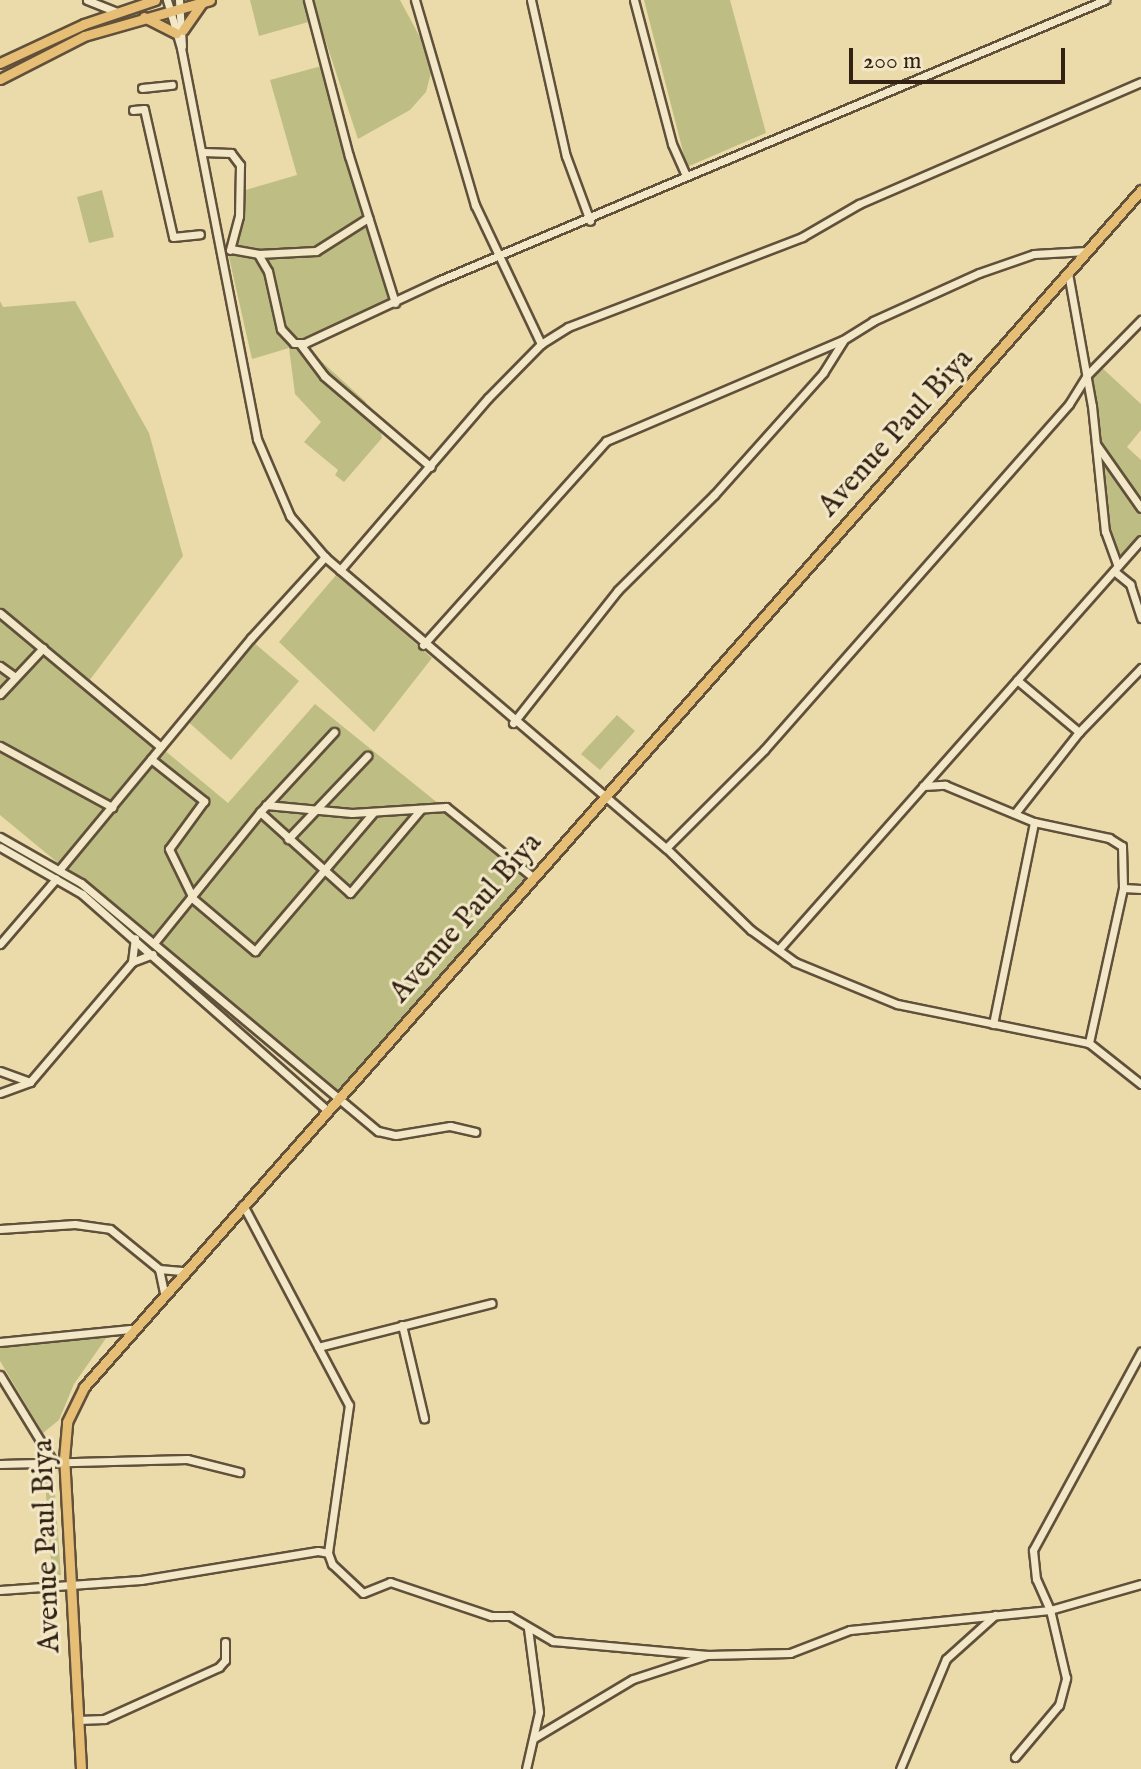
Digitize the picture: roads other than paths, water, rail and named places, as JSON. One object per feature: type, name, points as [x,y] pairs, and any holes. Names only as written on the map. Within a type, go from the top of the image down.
[{"type":"main road","points":[[0,63],[116,12],[155,0]]},
{"type":"main road","points":[[0,79],[84,36],[144,17],[168,5],[207,1]]},
{"type":"main road","points":[[144,17],[179,32],[207,1]]},
{"type":"main road","name":"Avenue Paul Biya","points":[[81,1769],[64,1459],[73,1405],[130,1329],[1141,190]]},
{"type":"street","points":[[87,0],[116,12]]},
{"type":"street","points":[[308,0],[368,218],[395,303]]},
{"type":"street","points":[[415,0],[475,205],[541,344]]},
{"type":"street","points":[[531,0],[566,156],[590,221]]},
{"type":"street","points":[[634,0],[672,144],[686,176]]},
{"type":"street","points":[[300,344],[590,221],[686,176],[1105,0]]},
{"type":"street","points":[[180,4],[181,48],[265,462],[290,516],[325,557],[513,723],[666,848],[751,930],[795,962],[897,1004],[1089,1043],[1141,1084]]},
{"type":"street","points":[[168,5],[179,32]]},
{"type":"street","points":[[340,570],[541,344],[568,327],[802,237],[859,204],[1141,82]]},
{"type":"street","points":[[142,88],[172,85]]},
{"type":"street","points":[[133,110],[144,109],[173,237],[200,234]]},
{"type":"street","points":[[203,152],[231,153],[240,165],[239,216],[231,249],[223,255]]},
{"type":"street","points":[[231,249],[258,254],[316,251],[368,218]]},
{"type":"street","points":[[423,645],[606,441],[843,340],[916,300],[1023,257],[1087,251]]},
{"type":"street","points":[[258,254],[268,271],[281,329],[300,344],[324,376],[431,467]]},
{"type":"street","points":[[1068,273],[1088,374],[1105,531],[1116,569],[1130,584],[1141,618]]},
{"type":"street","points":[[666,848],[783,728],[1069,404],[1088,374],[1141,320]]},
{"type":"street","points":[[513,723],[618,590],[714,495],[823,373],[843,340]]},
{"type":"street","points":[[1095,442],[1141,508]]},
{"type":"street","points":[[779,949],[1141,540]]},
{"type":"street","points":[[0,944],[161,747],[325,557]]},
{"type":"street","points":[[0,613],[161,747]]},
{"type":"street","points":[[0,694],[43,648]]},
{"type":"street","points":[[0,666],[15,677]]},
{"type":"street","points":[[1016,812],[1079,732],[1141,668]]},
{"type":"street","points":[[1017,680],[1079,732]]},
{"type":"street","points":[[154,943],[260,812],[334,732]]},
{"type":"street","points":[[0,746],[112,807]]},
{"type":"street","points":[[288,839],[367,756]]},
{"type":"street","points":[[151,759],[204,801],[169,849],[191,896],[255,951],[373,813]]},
{"type":"street","points":[[923,786],[945,785],[1034,822],[1109,838],[1122,846],[1123,888],[1089,1043]]},
{"type":"street","points":[[266,805],[314,812],[373,813],[446,807],[532,879]]},
{"type":"street","points":[[260,812],[350,893],[421,809]]},
{"type":"street","points":[[993,1024],[1034,822]]},
{"type":"street","points":[[0,837],[154,943],[387,1135],[450,1126],[475,1132]]},
{"type":"street","points":[[0,847],[58,875],[135,938],[325,1108]]},
{"type":"street","points":[[1123,888],[1141,889]]},
{"type":"street","points":[[132,962],[135,938]]},
{"type":"street","points":[[0,1093],[30,1082],[132,962],[153,954]]},
{"type":"street","points":[[0,1071],[30,1082]]},
{"type":"street","points":[[242,1203],[349,1405],[328,1553],[332,1564],[363,1593],[390,1582],[491,1616],[510,1616],[528,1628],[563,1643],[707,1655],[790,1653],[878,1625],[1050,1610],[1141,1584]]},
{"type":"street","points":[[0,1229],[101,1226],[126,1238],[159,1269],[164,1292]]},
{"type":"street","points":[[159,1269],[182,1271]]},
{"type":"street","points":[[318,1347],[492,1303]]},
{"type":"street","points":[[402,1325],[424,1418]]},
{"type":"street","points":[[0,1342],[130,1329]]},
{"type":"street","points":[[1015,1757],[1064,1696],[1066,1678],[1050,1610],[1036,1579],[1033,1550],[1141,1352]]},
{"type":"street","points":[[0,1375],[52,1460]]},
{"type":"street","points":[[0,1464],[64,1459],[187,1459],[239,1472]]},
{"type":"street","points":[[0,1590],[166,1576],[263,1556],[328,1553]]},
{"type":"street","points":[[900,1769],[946,1659],[995,1615]]},
{"type":"street","points":[[526,1769],[539,1712],[528,1628]]},
{"type":"street","points":[[78,1720],[104,1719],[219,1667],[225,1660],[225,1642]]},
{"type":"street","points":[[534,1738],[633,1679],[707,1655]]}]
